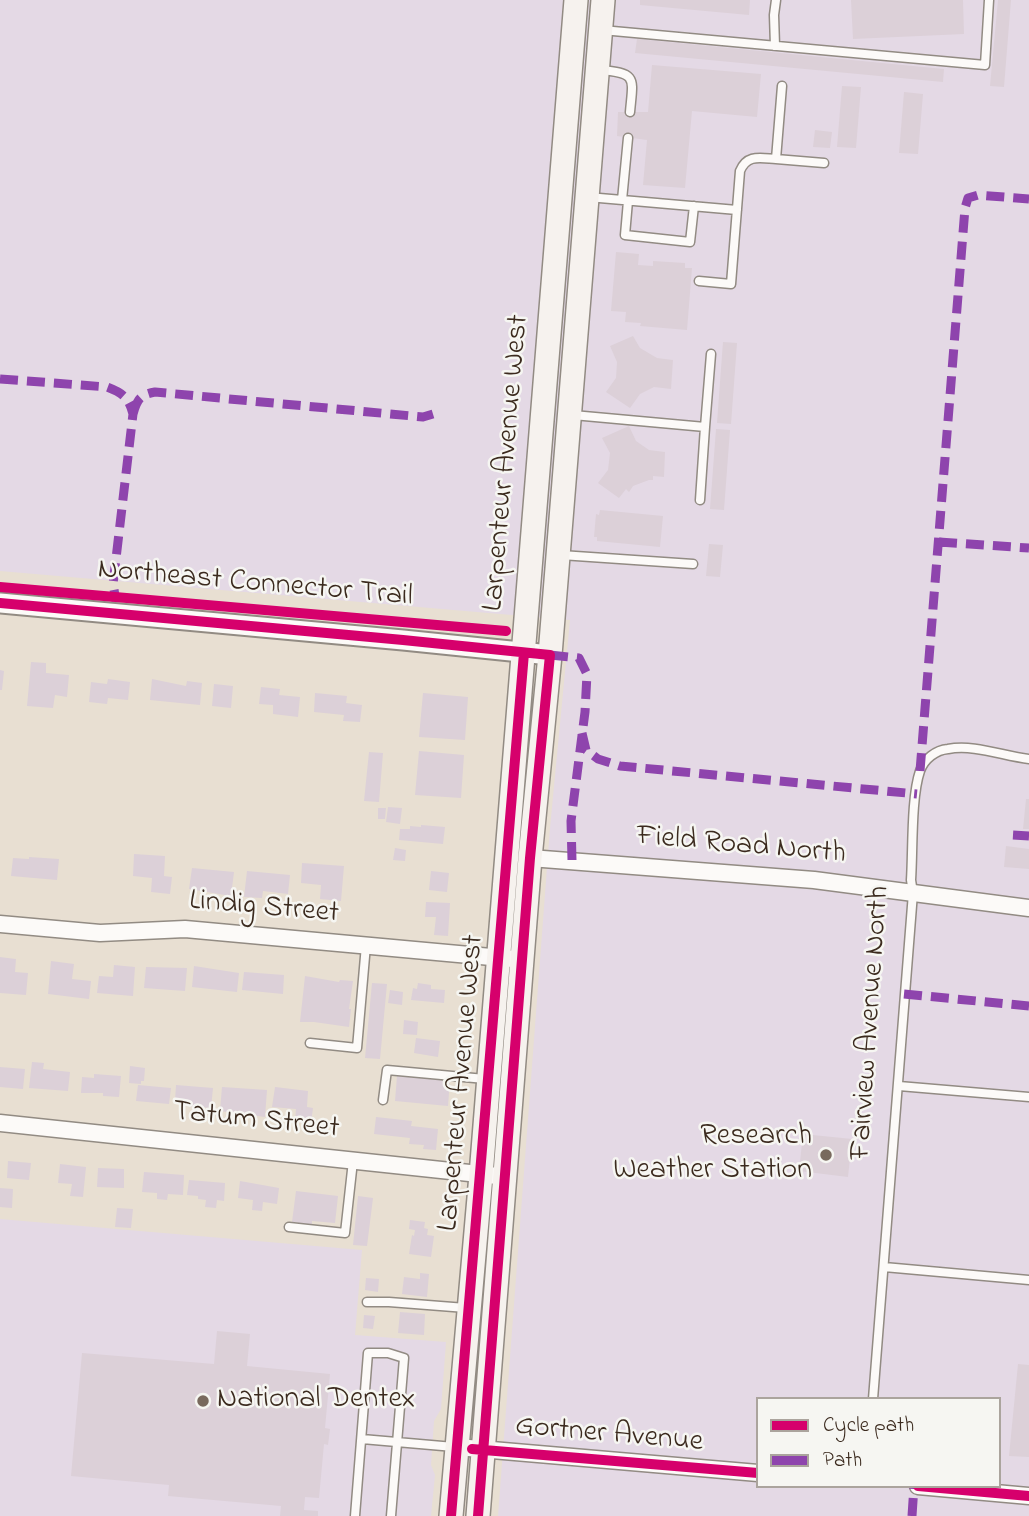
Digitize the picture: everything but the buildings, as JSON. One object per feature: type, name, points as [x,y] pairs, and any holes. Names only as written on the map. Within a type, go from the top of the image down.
[{"type":"main road","name":"Larpenteur Avenue West","points":[[451,1516],[576,0]]},
{"type":"main road","name":"Larpenteur Avenue West","points":[[478,1516],[507,1177],[530,858],[550,656],[603,0]]},
{"type":"main road","points":[[561,195],[588,197]]},
{"type":"street","points":[[0,603],[402,639],[550,656]]},
{"type":"street","name":"Field Road North","points":[[530,858],[814,880],[1029,908]]},
{"type":"street","name":"Lindig Street","points":[[0,924],[100,933],[185,929],[524,960]]},
{"type":"street","name":"Tatum Street","points":[[0,1123],[507,1177]]},
{"type":"street","name":"Gortner Avenue","points":[[457,1447],[756,1473]]},
{"type":"street","points":[[940,1488],[1029,1496]]},
{"type":"lane","points":[[775,46],[776,0]]},
{"type":"lane","points":[[602,30],[985,65],[989,0]]},
{"type":"lane","points":[[598,70],[623,72],[629,76],[632,85],[630,112]]},
{"type":"lane","points":[[776,159],[782,86]]},
{"type":"lane","points":[[628,138],[625,235],[690,242],[694,206]]},
{"type":"lane","points":[[698,281],[731,284],[740,171],[743,163],[755,157],[824,163]]},
{"type":"lane","points":[[588,197],[737,210]]},
{"type":"lane","points":[[700,500],[710,354]]},
{"type":"lane","points":[[570,415],[705,427]]},
{"type":"lane","points":[[558,555],[693,564]]},
{"type":"lane","name":"Fairview Avenue North","points":[[873,1397],[899,1086],[913,893],[911,880],[916,794],[920,771],[927,760],[937,752],[949,748],[969,748],[1029,760]]},
{"type":"lane","points":[[310,1044],[357,1048],[366,945]]},
{"type":"lane","points":[[383,1100],[387,1070],[488,1079]]},
{"type":"lane","points":[[899,1086],[1029,1097]]},
{"type":"lane","points":[[289,1227],[345,1233],[353,1161]]},
{"type":"lane","points":[[884,1267],[1029,1280]]},
{"type":"lane","points":[[367,1302],[469,1308]]},
{"type":"lane","points":[[355,1516],[368,1353],[388,1353],[404,1358],[391,1516]]},
{"type":"lane","points":[[362,1438],[457,1447]]},
{"type":"shaded area","points":[[0,0],[1029,0],[1029,1516],[498,1516],[550,828],[570,620],[0,571]]},
{"type":"shaded area","points":[[0,1219],[362,1250],[355,1335],[446,1342],[441,1409],[434,1421],[431,1465],[435,1475],[431,1516],[0,1516]]},
{"type":"marked path","points":[[920,771],[965,208],[968,198],[978,195],[1029,199]]},
{"type":"marked path","points":[[0,379],[107,387],[121,394],[130,404],[133,414],[113,584],[116,601]]},
{"type":"marked path","points":[[133,414],[140,398],[155,392],[423,417],[433,414]]},
{"type":"marked path","points":[[939,542],[1029,548]]},
{"type":"marked path","points":[[550,655],[579,658],[587,674],[585,712],[571,821],[572,860]]},
{"type":"marked path","points":[[582,733],[586,750],[598,759],[620,766],[917,794]]},
{"type":"marked path","points":[[1013,835],[1029,836]]},
{"type":"marked path","points":[[904,994],[1029,1006]]},
{"type":"marked path","points":[[912,1516],[914,1488]]},
{"type":"cycle path","name":"Northeast Connector Trail","points":[[0,587],[506,631]]},
{"type":"cycle path","points":[[0,603],[550,655],[530,858],[478,1516]]},
{"type":"cycle path","points":[[451,1516],[524,653]]},
{"type":"cycle path","points":[[472,1449],[756,1473]]},
{"type":"cycle path","points":[[940,1488],[1029,1496]]},
{"type":"place","name":"Research Weather Station","points":[[826,1155]]},
{"type":"place","name":"National Dentex","points":[[203,1401]]}]
